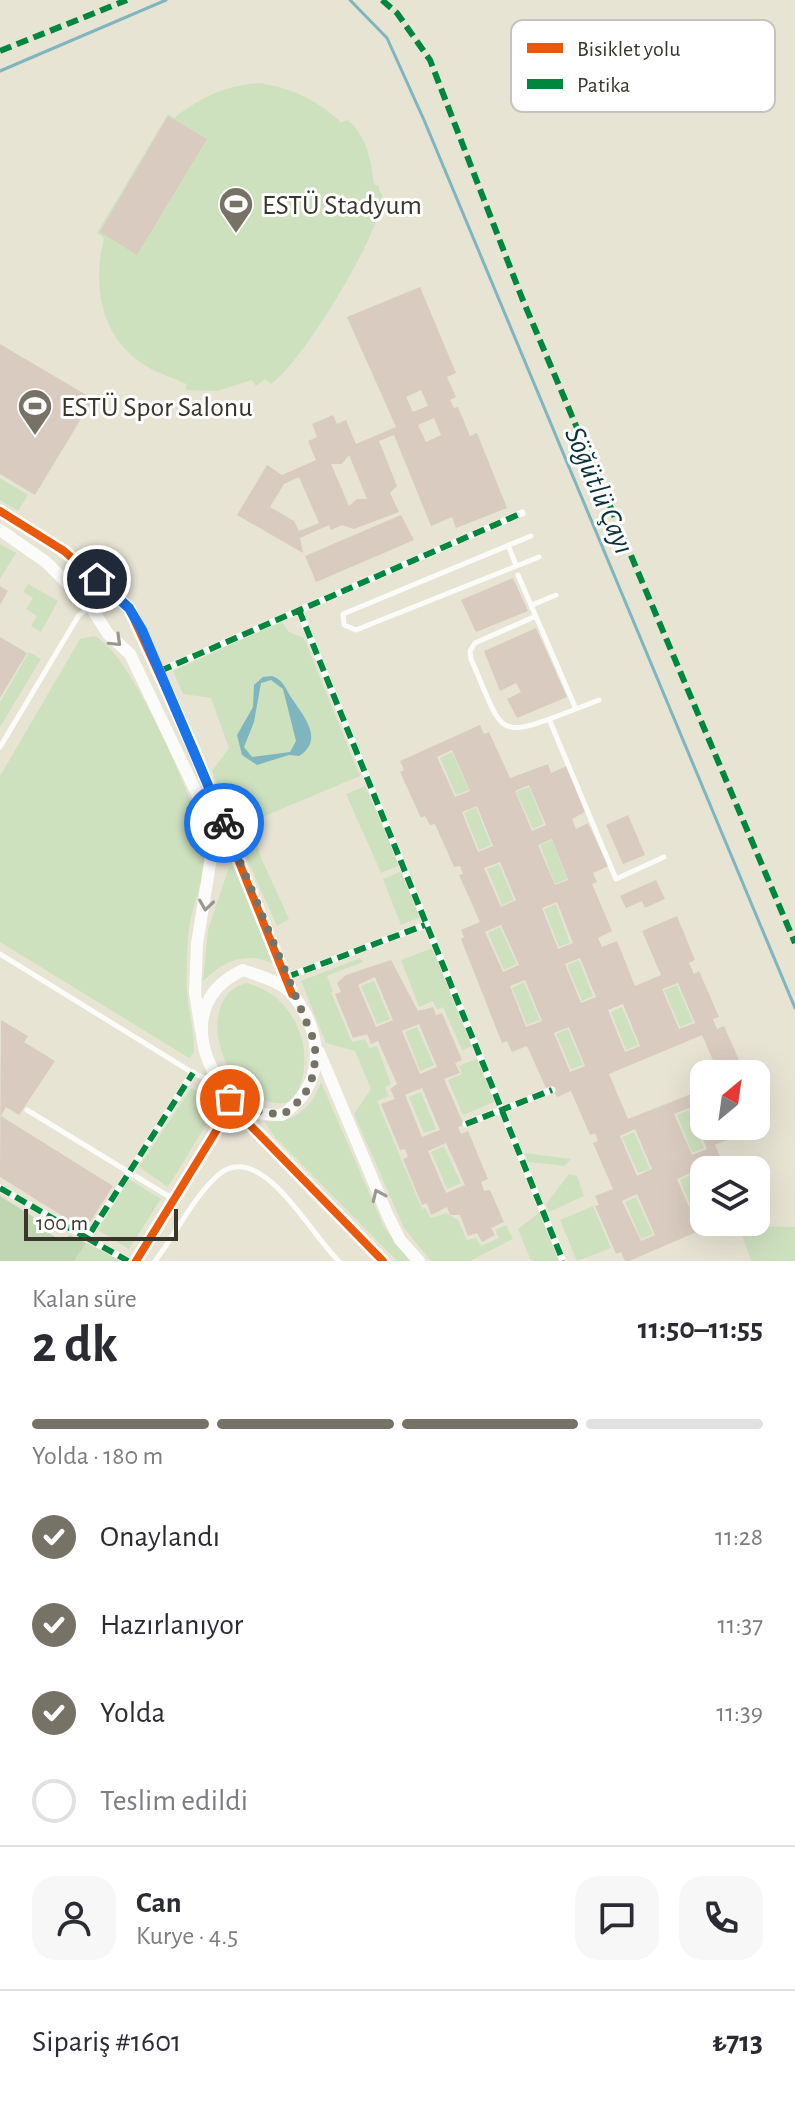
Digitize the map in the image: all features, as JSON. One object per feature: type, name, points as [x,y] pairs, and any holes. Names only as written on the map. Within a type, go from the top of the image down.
[{"type":"street","points":[[0,511],[64,551],[129,608],[160,671],[292,994],[388,1216],[400,1240],[419,1261]]},
{"type":"street","points":[[160,671],[522,513]]},
{"type":"street","points":[[0,530],[46,562],[91,607],[108,634],[130,654],[200,800],[212,851],[197,944],[195,993],[208,1065],[248,1123],[383,1261]]},
{"type":"street","points":[[299,610],[563,1261]]},
{"type":"street","points":[[287,977],[425,925]]},
{"type":"street","points":[[201,1030],[212,995],[226,978],[243,970],[276,982],[292,994]]},
{"type":"street","points":[[234,1102],[244,1109],[268,1115],[282,1115],[293,1107],[314,1081],[315,1043]]},
{"type":"street","points":[[87,1238],[193,1073]]},
{"type":"street","points":[[466,1124],[552,1090]]},
{"type":"street","points":[[136,1261],[234,1102]]},
{"type":"street","points":[[0,1188],[128,1261]]},
{"type":"lane","points":[[531,536],[343,614],[344,625],[356,630],[539,557]]},
{"type":"lane","points":[[508,545],[516,565]]},
{"type":"lane","points":[[518,575],[576,709]]},
{"type":"lane","points":[[0,747],[79,615],[113,592]]},
{"type":"lane","points":[[532,605],[556,595]]},
{"type":"lane","points":[[536,616],[475,643],[470,651],[498,721],[520,731],[599,700]]},
{"type":"lane","points":[[549,719],[616,879],[664,857]]},
{"type":"lane","points":[[0,954],[193,1073],[221,1085]]},
{"type":"lane","points":[[27,1110],[174,1200]]},
{"type":"lane","points":[[155,1261],[216,1176],[232,1165],[247,1166],[267,1176],[339,1261]]},
{"type":"green space","name":"ESTÜ Stadyum","points":[[260,83],[294,92],[313,101],[341,122],[348,120],[364,141],[374,184],[379,186],[382,201],[367,243],[353,270],[318,327],[284,372],[271,384],[265,379],[256,386],[252,380],[217,391],[186,390],[186,384],[151,369],[130,354],[109,326],[100,292],[100,256],[104,238],[97,233],[168,114],[174,118],[214,93]]},
{"type":"green space","points":[[0,478],[28,495],[18,511],[0,500]]},
{"type":"green space","points":[[0,544],[16,553],[0,579]]},
{"type":"green space","points":[[28,584],[58,601],[41,632],[31,626],[37,616],[26,609],[33,598],[23,592]]},
{"type":"green space","points":[[281,621],[289,632],[304,638],[360,776],[236,828],[212,771],[229,748],[211,698],[183,694],[173,671]]},
{"type":"green space","points":[[94,636],[109,647],[125,668],[159,729],[188,795],[203,842],[203,867],[188,938],[187,992],[194,1045],[194,1053],[189,1058],[0,942],[0,776],[80,639]]},
{"type":"green space","points":[[29,652],[41,659],[0,727],[0,702]]},
{"type":"green space","points":[[452,752],[469,790],[456,795],[440,758]]},
{"type":"green space","points":[[365,786],[400,865],[381,873],[346,794]]},
{"type":"green space","points":[[529,787],[544,824],[533,829],[516,792]]},
{"type":"green space","points":[[476,807],[491,845],[479,850],[464,813]]},
{"type":"green space","points":[[552,840],[567,879],[555,884],[540,845]]},
{"type":"green space","points":[[258,844],[259,853],[289,919],[277,926],[244,852]]},
{"type":"green space","points":[[499,864],[514,900],[502,905],[487,869]]},
{"type":"green space","points":[[229,867],[236,867],[275,964],[254,958],[236,960],[203,981],[208,930]]},
{"type":"green space","points":[[402,871],[421,917],[401,925],[383,879]]},
{"type":"green space","points":[[556,904],[570,943],[559,947],[544,909]]},
{"type":"green space","points":[[500,927],[517,964],[504,970],[488,933]]},
{"type":"green space","points":[[433,948],[476,1045],[462,1050],[443,1007],[437,1010],[433,1001],[419,1007],[401,960]]},
{"type":"green space","points":[[360,958],[363,962],[327,976],[352,1042],[365,1039],[370,1048],[377,1046],[391,1084],[385,1087],[389,1096],[377,1101],[422,1209],[425,1208],[431,1218],[446,1213],[458,1220],[467,1240],[476,1238],[481,1246],[499,1238],[495,1230],[506,1225],[513,1239],[470,1261],[431,1261],[404,1228],[354,1114],[371,1089],[355,1051],[326,1043],[301,981]]},
{"type":"green space","points":[[579,960],[593,996],[582,1001],[567,965]]},
{"type":"green space","points":[[374,981],[390,1019],[377,1024],[361,986]]},
{"type":"green space","points":[[524,982],[540,1020],[527,1025],[512,988]]},
{"type":"green space","points":[[246,983],[279,1000],[291,1014],[299,1031],[304,1049],[304,1067],[300,1085],[291,1102],[268,1102],[248,1092],[233,1075],[222,1054],[218,1031],[219,1010],[229,993]]},
{"type":"green space","points":[[677,985],[693,1022],[680,1027],[664,990]]},
{"type":"green space","points":[[622,1007],[638,1045],[626,1050],[611,1012]]},
{"type":"green space","points":[[417,1027],[434,1065],[420,1071],[405,1032]]},
{"type":"green space","points":[[568,1029],[583,1065],[571,1069],[556,1034]]},
{"type":"green space","points":[[480,1057],[499,1100],[463,1115],[448,1080],[462,1074],[459,1066]]},
{"type":"green space","points":[[321,1082],[384,1227],[410,1261],[398,1261],[385,1249],[274,1136],[264,1121],[284,1120],[300,1113],[312,1100]]},
{"type":"green space","points":[[191,1088],[210,1099],[212,1115],[168,1187],[139,1167]]},
{"type":"green space","points":[[421,1092],[436,1129],[424,1133],[409,1097]]},
{"type":"green space","points":[[688,1110],[690,1140],[701,1140],[704,1148],[692,1153],[677,1115]]},
{"type":"green space","points":[[634,1132],[650,1169],[638,1173],[622,1137]]},
{"type":"green space","points":[[444,1146],[461,1183],[447,1189],[431,1152]]},
{"type":"green space","points":[[525,1153],[571,1159],[565,1166],[528,1162]]},
{"type":"green space","points":[[569,1174],[577,1176],[584,1196],[549,1212],[546,1204]]},
{"type":"green space","points":[[690,1175],[690,1205],[680,1180]]},
{"type":"green space","points":[[129,1179],[161,1199],[129,1249],[98,1230]]},
{"type":"green space","points":[[0,1196],[43,1223],[46,1231],[61,1241],[70,1235],[86,1243],[74,1261],[0,1261]]},
{"type":"green space","points":[[636,1197],[653,1234],[641,1239],[625,1202]]},
{"type":"green space","points":[[593,1206],[611,1248],[577,1261],[560,1220]]},
{"type":"green space","points":[[540,1212],[560,1261],[531,1261],[518,1229]]},
{"type":"green space","points":[[770,1227],[795,1227],[795,1261],[751,1261],[742,1236],[770,1236]]},
{"type":"green space","points":[[86,1243],[122,1261],[74,1261]]},
{"type":"water","points":[[272,676],[282,683],[307,721],[311,736],[306,750],[299,756],[289,755],[257,765],[242,755],[237,735],[253,707],[254,685],[263,677]],"holes":[[[271,680],[283,689],[296,741],[290,752],[252,757],[244,747],[254,722],[261,683]]]},
{"type":"building","points":[[168,116],[207,139],[137,255],[100,232]]},
{"type":"building","points":[[420,287],[456,373],[447,377],[456,397],[450,400],[454,408],[458,407],[470,436],[477,433],[507,508],[456,528],[452,517],[431,526],[394,435],[379,441],[397,486],[390,493],[399,512],[354,529],[342,525],[331,530],[329,525],[300,538],[303,553],[237,515],[267,465],[282,475],[316,460],[308,441],[317,437],[312,424],[333,415],[337,424],[346,420],[356,444],[396,427],[347,317]],"holes":[[[421,390],[428,406],[413,412],[406,397]],[[434,418],[441,435],[426,442],[418,425]],[[349,455],[367,499],[357,499],[349,506],[331,464],[342,464]],[[299,477],[319,523],[299,531],[294,521],[270,507],[284,484]]]},
{"type":"building","name":"ESTÜ Spor Salonu","points":[[0,344],[93,399],[35,495],[0,474]]},
{"type":"building","points":[[401,515],[414,540],[316,582],[305,556]]},
{"type":"building","points":[[513,578],[528,611],[476,632],[461,600]]},
{"type":"building","points":[[0,586],[8,591],[0,605]]},
{"type":"building","points":[[536,628],[567,697],[517,718],[507,699],[521,692],[516,683],[500,691],[484,651]]},
{"type":"building","points":[[0,637],[27,653],[0,698]]},
{"type":"building","points":[[480,725],[484,734],[489,732],[510,778],[548,764],[551,773],[567,766],[585,812],[572,819],[576,829],[588,823],[608,866],[593,873],[597,882],[592,884],[612,931],[598,938],[602,947],[617,941],[635,986],[661,975],[642,931],[677,916],[695,960],[689,963],[694,974],[699,971],[719,1017],[713,1019],[717,1029],[724,1026],[739,1060],[713,1060],[702,1035],[609,1074],[628,1119],[690,1095],[690,1110],[689,1108],[674,1114],[692,1155],[707,1149],[703,1140],[726,1140],[715,1145],[720,1156],[690,1156],[690,1173],[677,1179],[690,1210],[690,1235],[629,1261],[625,1261],[621,1252],[616,1254],[595,1206],[599,1205],[595,1196],[613,1189],[593,1143],[598,1141],[595,1133],[590,1135],[571,1091],[557,1097],[552,1086],[546,1088],[527,1046],[512,1052],[507,1041],[502,1043],[461,939],[464,937],[461,930],[480,922],[459,875],[463,874],[460,866],[454,867],[435,824],[430,825],[425,816],[421,818],[400,772],[404,770],[400,761]],"holes":[[[452,750],[470,791],[455,797],[437,757]],[[529,785],[546,825],[532,831],[515,791]],[[477,806],[493,846],[478,852],[462,812]],[[552,839],[568,880],[555,885],[538,845]],[[500,862],[516,900],[501,907],[484,868]],[[557,902],[573,943],[558,949],[542,908]],[[501,925],[519,965],[503,972],[485,932]],[[580,958],[596,997],[581,1003],[565,964]],[[525,980],[542,1021],[526,1027],[510,986]],[[678,983],[695,1023],[679,1029],[662,989]],[[623,1004],[640,1046],[625,1052],[608,1010]],[[569,1027],[585,1066],[570,1072],[554,1033]],[[635,1129],[652,1169],[637,1176],[620,1136]],[[637,1194],[655,1235],[641,1241],[622,1201]]]},
{"type":"building","points":[[628,815],[645,855],[623,864],[606,825]]},
{"type":"building","points":[[656,880],[665,899],[645,908],[642,901],[626,908],[620,896]]},
{"type":"building","points":[[391,960],[418,1011],[433,1007],[436,1015],[442,1013],[462,1060],[455,1063],[460,1073],[444,1079],[464,1125],[458,1127],[461,1134],[468,1131],[488,1179],[481,1182],[484,1191],[490,1190],[504,1222],[491,1228],[495,1235],[482,1242],[477,1233],[468,1236],[460,1215],[450,1215],[447,1207],[431,1215],[427,1203],[422,1205],[403,1159],[408,1157],[405,1149],[400,1150],[381,1104],[395,1099],[390,1089],[397,1084],[378,1041],[371,1044],[367,1034],[353,1038],[335,994],[341,992],[337,983],[346,975]],"holes":[[[375,977],[393,1020],[376,1027],[358,985]],[[419,1024],[437,1067],[420,1074],[402,1031]],[[422,1088],[440,1130],[422,1137],[405,1095]],[[446,1143],[465,1185],[446,1193],[428,1151]]]},
{"type":"building","points":[[1,1020],[28,1036],[24,1042],[55,1061],[19,1115],[6,1107],[1,1116],[113,1186],[85,1230],[0,1177]]},
{"type":"waterway","name":"Söğütlü Çayı","points":[[0,71],[166,0]]},
{"type":"waterway","name":"Söğütlü Çayı","points":[[350,0],[387,38],[424,120],[795,1008]]},
{"type":"marked path","points":[[0,51],[127,0]]},
{"type":"marked path","points":[[382,0],[397,13],[430,60],[522,298],[795,943]]},
{"type":"marked path","points":[[160,671],[522,513]]},
{"type":"marked path","points":[[299,610],[563,1261]]},
{"type":"marked path","points":[[287,977],[425,925]]},
{"type":"marked path","points":[[0,1188],[87,1238],[193,1073]]},
{"type":"marked path","points":[[466,1124],[552,1090]]},
{"type":"marked path","points":[[87,1238],[128,1261]]},
{"type":"cycle path","points":[[0,511],[64,551],[129,608],[194,750],[292,994]]},
{"type":"cycle path","points":[[136,1261],[234,1102],[248,1123],[383,1261]]},
{"type":"way so far","points":[[224,823],[292,994],[306,1019],[315,1043],[316,1067],[314,1081],[303,1098],[282,1115],[244,1109],[230,1099]]},
{"type":"place","name":"ESTÜ Stadyum","points":[[236,235]]},
{"type":"place","name":"ESTÜ Spor Salonu","points":[[35,437]]},
{"type":"route","points":[[97,579],[129,608],[142,630],[224,823]]}]
